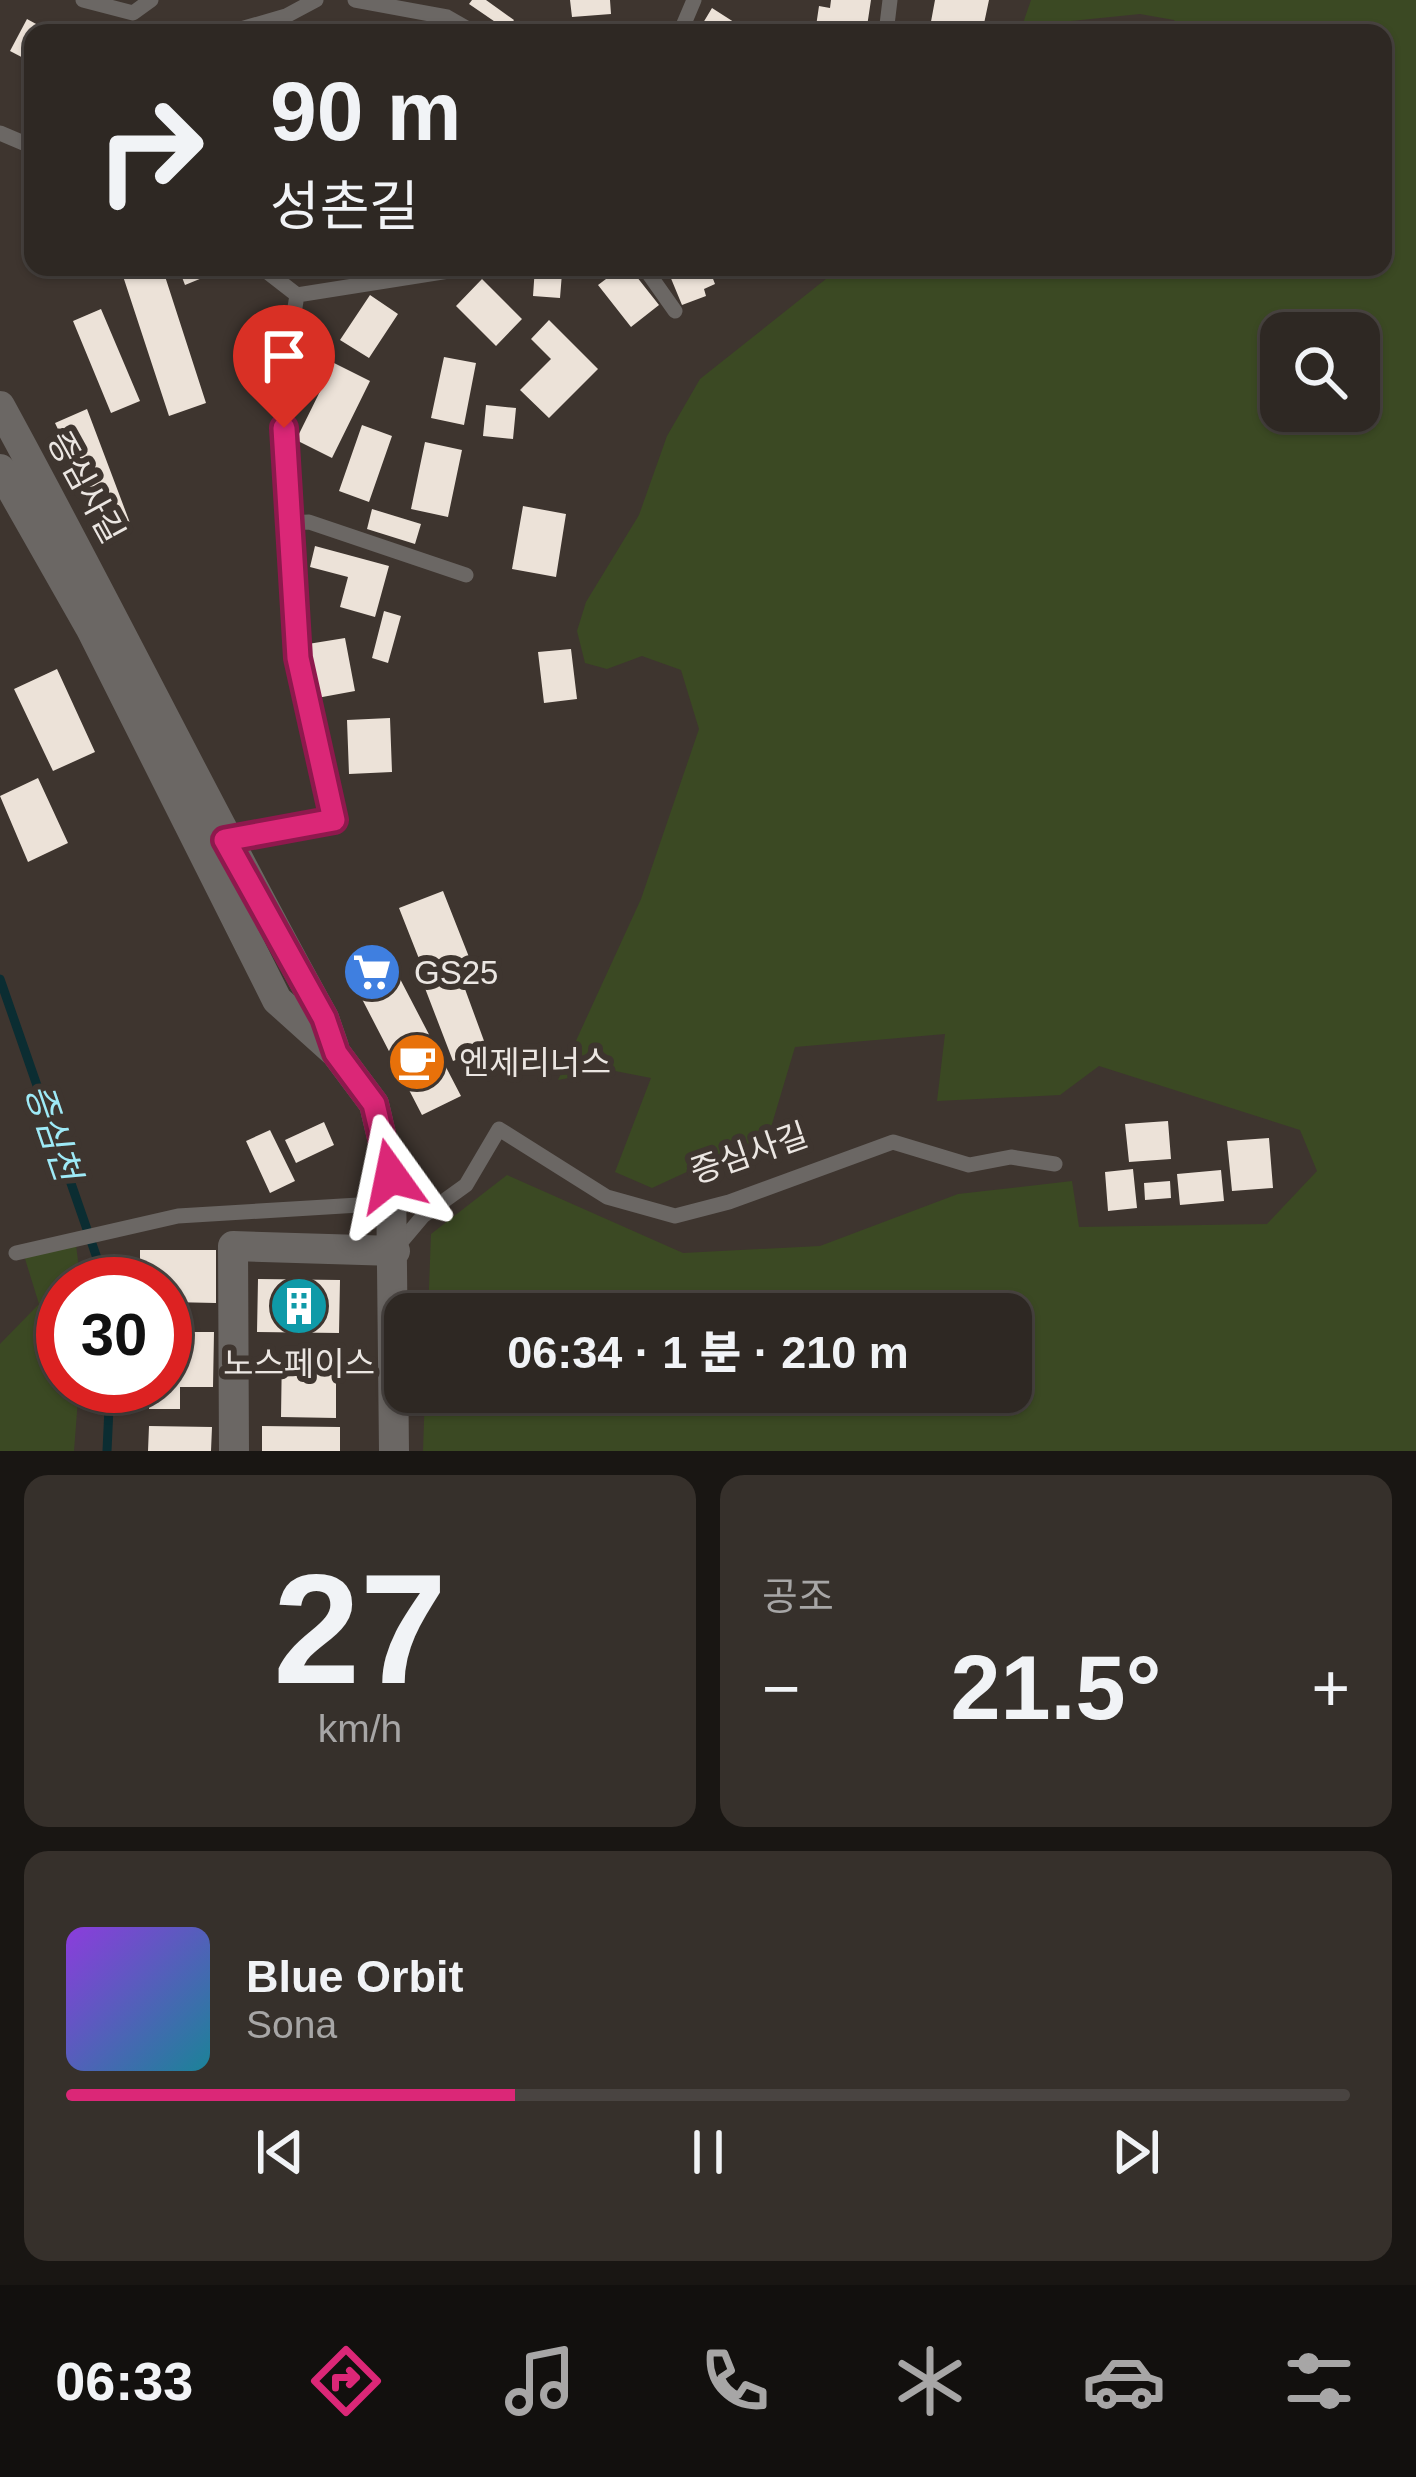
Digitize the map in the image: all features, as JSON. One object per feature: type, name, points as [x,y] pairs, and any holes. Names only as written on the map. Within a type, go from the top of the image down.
[{"type":"street","name":"증심사길","points":[[0,406],[116,616],[225,840],[324,1018],[336,1053]]},
{"type":"street","name":"증심사길","points":[[0,469],[92,629],[278,1000],[336,1053],[374,1104],[386,1137],[392,1203],[394,1451]]},
{"type":"street","points":[[234,1451],[232,1246],[394,1251]]},
{"type":"lane","points":[[83,0],[133,13],[151,0]]},
{"type":"lane","points":[[258,24],[286,16],[311,0]]},
{"type":"lane","points":[[355,0],[447,17],[459,24]]},
{"type":"lane","points":[[273,276],[297,295],[416,276]]},
{"type":"lane","points":[[650,276],[675,311]]},
{"type":"lane","points":[[225,840],[334,820],[298,658],[287,523],[284,377],[297,295]]},
{"type":"lane","points":[[287,523],[322,526],[466,575]]},
{"type":"lane","name":"증심사길","points":[[394,1251],[423,1216],[466,1185],[499,1130],[608,1197],[675,1216],[729,1202],[893,1142],[969,1165],[1011,1157],[1055,1164]]},
{"type":"lane","points":[[16,1253],[178,1216],[392,1203]]},
{"type":"green space","points":[[1031,0],[1416,0],[1416,1451],[423,1451],[424,1413],[1032,1413],[1032,1293],[429,1293],[431,1234],[507,1175],[683,1253],[820,1246],[958,1194],[1072,1181],[1079,1227],[1267,1224],[1317,1171],[1300,1130],[1099,1066],[1060,1095],[937,1101],[945,1034],[795,1047],[769,1134],[652,1188],[615,1172],[651,1078],[610,1070],[558,1080],[641,899],[699,729],[681,670],[642,656],[607,669],[585,663],[577,631],[586,602],[639,515],[667,436],[700,379],[830,276],[1392,276],[1392,24],[1176,24],[1140,14],[1023,24]]},
{"type":"green space","points":[[75,1237],[78,1257],[36,1257],[36,1294],[22,1249]]},
{"type":"green space","points":[[36,1307],[36,1413],[77,1413],[74,1451],[0,1451],[0,1344]]},
{"type":"building","points":[[486,0],[514,20],[498,24],[469,4]]},
{"type":"building","points":[[570,0],[610,0],[611,14],[572,17]]},
{"type":"building","points":[[831,0],[871,0],[867,24],[816,24],[819,6],[830,8]]},
{"type":"building","points":[[935,0],[989,0],[984,24],[931,24]]},
{"type":"building","points":[[712,8],[737,24],[702,24]]},
{"type":"building","points":[[24,25],[24,58],[10,51]]},
{"type":"building","points":[[123,276],[165,276],[206,403],[169,416]]},
{"type":"building","points":[[182,276],[207,276],[185,285]]},
{"type":"building","points":[[534,276],[562,276],[560,298],[533,296]]},
{"type":"building","points":[[610,276],[636,276],[659,305],[631,327],[598,285]]},
{"type":"building","points":[[670,276],[712,276],[715,284],[704,289],[706,296],[682,305]]},
{"type":"building","points":[[482,279],[522,319],[496,346],[456,306]]},
{"type":"building","points":[[370,295],[398,314],[369,358],[340,340]]},
{"type":"building","points":[[101,309],[140,401],[111,413],[73,321]]},
{"type":"building","points":[[549,320],[598,369],[549,418],[520,390],[551,359],[531,339]]},
{"type":"building","points":[[444,357],[476,363],[464,425],[431,418]]},
{"type":"building","points":[[334,363],[370,381],[332,458],[296,440]]},
{"type":"building","points":[[486,405],[516,408],[513,439],[483,436]]},
{"type":"building","points":[[87,409],[130,523],[108,534],[55,423]]},
{"type":"building","points":[[362,425],[392,436],[369,502],[339,491]]},
{"type":"building","points":[[425,442],[462,450],[448,517],[411,509]]},
{"type":"building","points":[[523,506],[566,514],[556,577],[512,569]]},
{"type":"building","points":[[372,509],[421,524],[415,544],[367,529]]},
{"type":"building","points":[[315,546],[389,566],[375,617],[340,607],[348,577],[310,567]]},
{"type":"building","points":[[384,611],[401,616],[388,663],[372,658]]},
{"type":"building","points":[[345,638],[355,691],[317,698],[308,644]]},
{"type":"building","points":[[571,649],[577,699],[544,703],[538,652]]},
{"type":"building","points":[[57,669],[95,752],[53,771],[14,689]]},
{"type":"building","points":[[390,718],[392,772],[349,774],[347,720]]},
{"type":"building","points":[[38,778],[68,843],[28,862],[0,796]]},
{"type":"building","points":[[443,891],[469,957],[425,974],[399,908]]},
{"type":"building","points":[[385,950],[461,1096],[422,1115],[347,970]]},
{"type":"building","points":[[458,970],[487,1049],[453,1061],[423,983]]},
{"type":"building","points":[[1168,1121],[1171,1159],[1129,1162],[1125,1124]]},
{"type":"building","points":[[324,1122],[334,1145],[296,1163],[285,1140]]},
{"type":"building","points":[[270,1130],[295,1181],[270,1193],[246,1141]]},
{"type":"building","points":[[1269,1138],[1273,1188],[1232,1191],[1227,1141]]},
{"type":"building","points":[[1133,1169],[1137,1208],[1108,1211],[1105,1172]]},
{"type":"building","points":[[1221,1170],[1224,1201],[1180,1205],[1177,1174]]},
{"type":"building","points":[[1170,1181],[1171,1198],[1145,1200],[1144,1183]]},
{"type":"building","points":[[140,1250],[216,1250],[216,1303],[192,1302],[192,1257],[140,1257]]},
{"type":"building","name":"노스페이스","points":[[258,1279],[340,1280],[339,1333],[257,1332]]},
{"type":"building","points":[[192,1332],[214,1332],[213,1387],[192,1387]]},
{"type":"building","points":[[282,1350],[336,1350],[336,1418],[281,1417]]},
{"type":"building","points":[[149,1426],[212,1427],[211,1451],[148,1451]]},
{"type":"building","points":[[262,1426],[340,1427],[340,1451],[262,1451]]},
{"type":"waterway","name":"증심천","points":[[0,979],[97,1257]]},
{"type":"waterway","name":"증심천","points":[[107,1451],[109,1413]]},
{"type":"place","name":"GS25","points":[[372,972]]},
{"type":"place","name":"엔제리너스","points":[[417,1062]]},
{"type":"place","name":"노스페이스","points":[[299,1306]]},
{"type":"route","points":[[284,428],[298,658],[318,766],[334,820],[225,840],[324,1018],[336,1053],[374,1104],[386,1137],[391,1176]]}]
